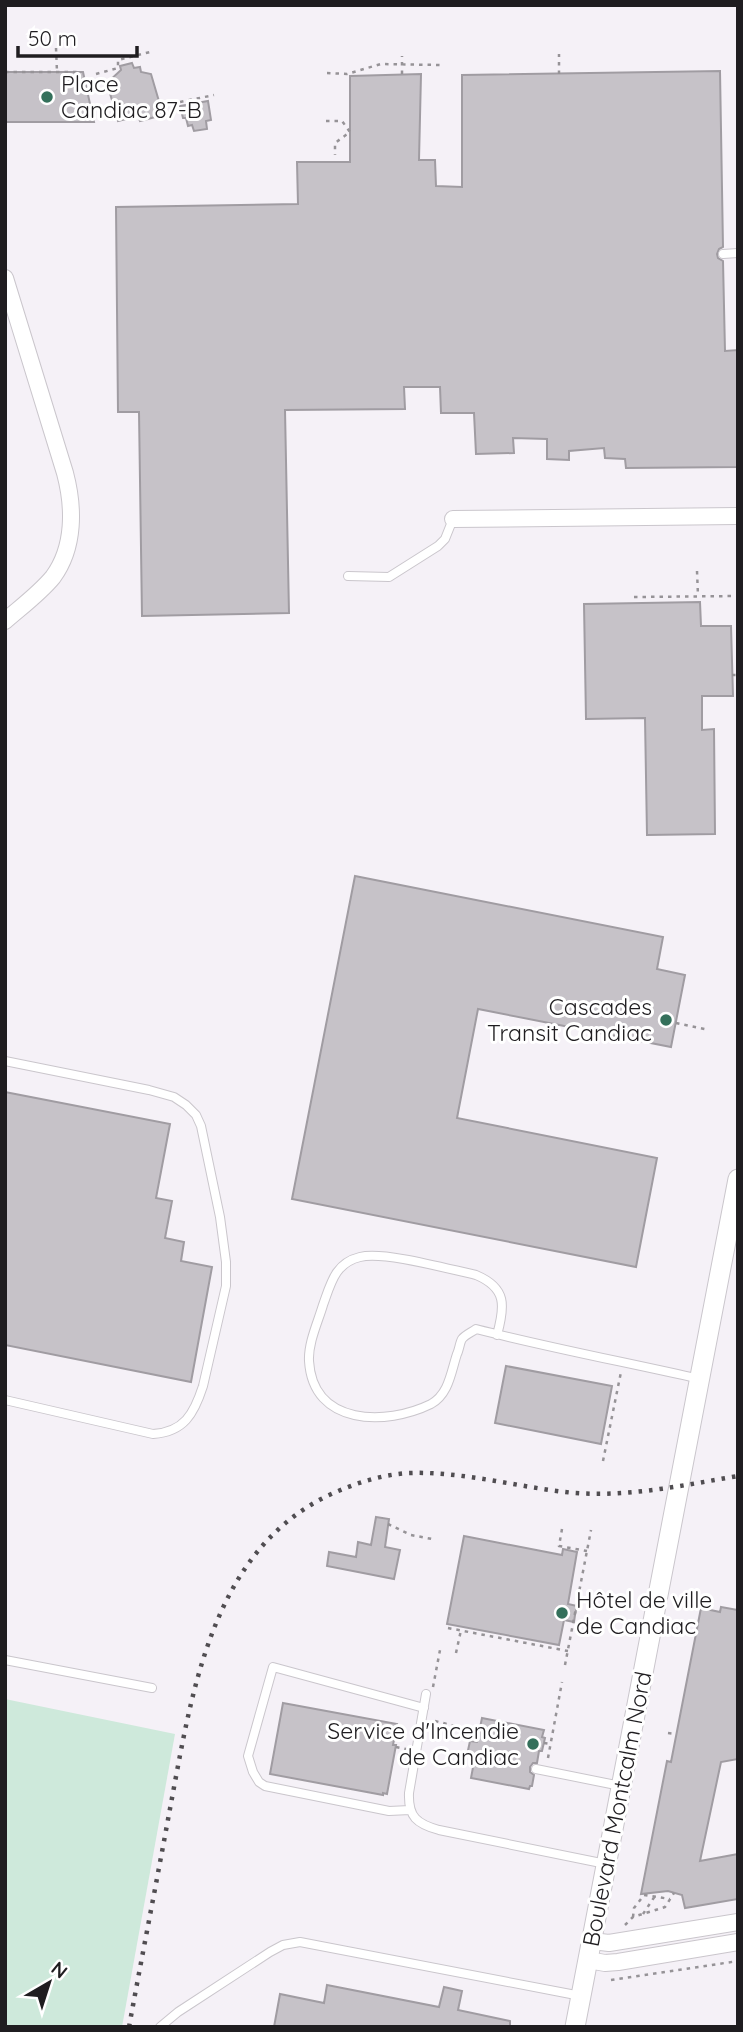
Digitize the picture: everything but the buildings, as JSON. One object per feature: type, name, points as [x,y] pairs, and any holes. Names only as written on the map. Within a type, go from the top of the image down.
[{"type":"street","points":[[5,278],[65,472],[71,519],[68,544],[59,567],[42,588],[5,621]]},
{"type":"street","points":[[453,519],[738,516]]},
{"type":"street","name":"Boulevard Montcalm Nord","points":[[575,2027],[738,1179]]},
{"type":"street","points":[[590,1951],[609,1943],[738,1922]]},
{"type":"street","points":[[590,1951],[606,1963],[738,1942]]},
{"type":"lane","points":[[723,254],[738,254]]},
{"type":"lane","points":[[348,576],[389,577],[438,546],[449,532],[453,519]]},
{"type":"lane","points":[[5,1061],[174,1097],[196,1115],[201,1126],[220,1217],[226,1286],[198,1402],[178,1428],[153,1434],[5,1400]]},
{"type":"lane","points":[[498,1335],[503,1305],[495,1287],[486,1279],[379,1255],[362,1256],[341,1266],[333,1276],[313,1335],[309,1360],[313,1380],[324,1400],[359,1417],[404,1414],[445,1400],[462,1339],[475,1329],[498,1335],[699,1379]]},
{"type":"lane","points":[[5,1660],[152,1688]]},
{"type":"lane","points":[[410,1810],[389,1811],[265,1786],[253,1772],[248,1755],[273,1667],[424,1708]]},
{"type":"lane","points":[[426,1694],[409,1793],[410,1810],[422,1825],[606,1864]]},
{"type":"lane","points":[[536,1769],[621,1786]]},
{"type":"lane","points":[[160,2027],[178,2012],[276,1948],[291,1942],[582,1996]]},
{"type":"path","points":[[56,48],[57,72]]},
{"type":"path","points":[[96,74],[118,68],[118,60],[150,52]]},
{"type":"path","points":[[559,54],[559,74]]},
{"type":"path","points":[[402,56],[402,74]]},
{"type":"path","points":[[121,59],[123,65]]},
{"type":"path","points":[[327,73],[347,74],[381,64],[439,65]]},
{"type":"path","points":[[5,72],[81,72]]},
{"type":"path","points":[[180,102],[215,95]]},
{"type":"path","points":[[326,121],[342,121],[351,132],[335,143],[335,155]]},
{"type":"path","points":[[697,571],[698,596]]},
{"type":"path","points":[[634,597],[738,596]]},
{"type":"path","points":[[732,676],[738,675]]},
{"type":"path","points":[[676,1023],[709,1030]]},
{"type":"path","points":[[603,1461],[620,1377]]},
{"type":"path","points":[[606,1414],[613,1415]]},
{"type":"path","points":[[388,1524],[411,1535],[432,1539]]},
{"type":"path","points":[[562,1529],[559,1546],[587,1551]]},
{"type":"path","points":[[565,1665],[592,1530]]},
{"type":"path","points":[[448,1628],[568,1651]]},
{"type":"path","points":[[456,1653],[461,1630]]},
{"type":"path","points":[[426,1694],[433,1689],[440,1650]]},
{"type":"path","points":[[549,1758],[562,1682]]},
{"type":"path","points":[[422,1718],[459,1727]]},
{"type":"path","points":[[668,1733],[676,1734]]},
{"type":"path","points":[[544,1743],[551,1744]]},
{"type":"path","points":[[621,1930],[633,1917],[665,1907],[674,1893]]},
{"type":"path","points":[[633,1917],[634,1908],[644,1895],[670,1899]]},
{"type":"path","points":[[643,1914],[654,1896]]},
{"type":"path","points":[[608,1979],[738,1961]]},
{"type":"green space","points":[[5,1699],[175,1734],[122,2027],[5,2027]]},
{"type":"railway","points":[[129,2027],[186,1724],[198,1678],[212,1634],[231,1592],[256,1554],[287,1522],[327,1496],[366,1481],[397,1474],[429,1473],[471,1477],[554,1491],[596,1494],[657,1489],[738,1476]]},
{"type":"place","name":"Place Candiac 87-B","points":[[47,97]]},
{"type":"place","name":"Cascades Transit Candiac","points":[[666,1020]]},
{"type":"place","name":"Hôtel de ville de Candiac","points":[[562,1613]]},
{"type":"place","name":"Service d'Incendie de Candiac","points":[[533,1744]]}]
